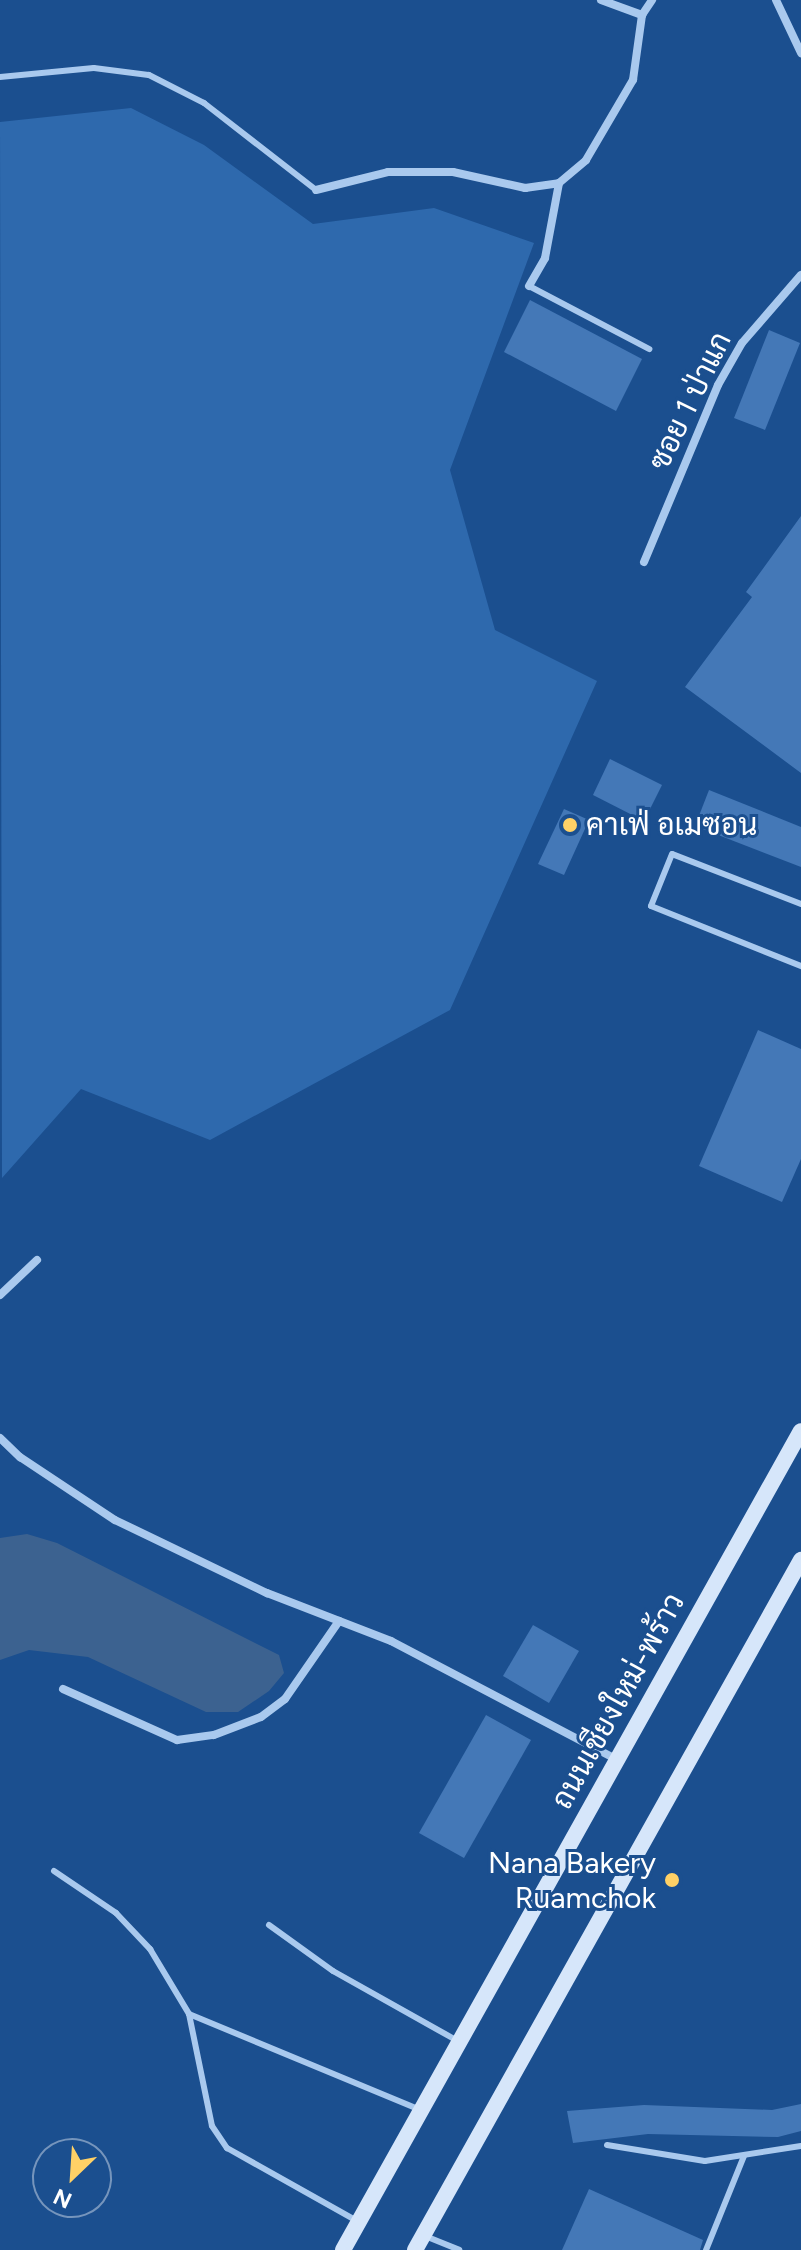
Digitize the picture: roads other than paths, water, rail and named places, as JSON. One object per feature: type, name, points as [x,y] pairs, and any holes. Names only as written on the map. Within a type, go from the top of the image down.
[{"type":"main road","name":"ถนนเชียงใหม่-พร้าว","points":[[343,2250],[801,1431]]},
{"type":"main road","points":[[415,2250],[801,1560]]},
{"type":"street","points":[[601,0],[642,15]]},
{"type":"street","points":[[316,190],[388,172],[453,172],[525,188],[559,183],[586,160],[633,80],[642,15],[652,0]]},
{"type":"street","points":[[776,0],[801,53]]},
{"type":"street","points":[[529,286],[545,258],[559,183]]},
{"type":"street","name":"ซอย 1 ป่าแก","points":[[644,562],[718,385],[742,343],[801,275]]},
{"type":"street","points":[[0,1295],[37,1260]]},
{"type":"street","points":[[0,1438],[115,1520],[267,1593],[391,1641],[618,1760]]},
{"type":"street","points":[[63,1689],[131,1723],[177,1740],[214,1735],[261,1717],[285,1699],[339,1621]]},
{"type":"lane","points":[[0,77],[94,68],[149,75],[204,103],[316,190]]},
{"type":"lane","points":[[529,286],[649,349]]},
{"type":"lane","points":[[801,904],[672,854],[651,906],[801,966]]},
{"type":"lane","points":[[54,1871],[133,1931],[189,2014],[212,2126],[227,2148],[359,2222]]},
{"type":"lane","points":[[269,1925],[333,1971],[459,2042]]},
{"type":"lane","points":[[189,2014],[421,2111]]},
{"type":"lane","points":[[607,2145],[705,2161],[801,2146]]},
{"type":"lane","points":[[706,2250],[744,2156]]},
{"type":"lane","points":[[423,2235],[459,2250]]},
{"type":"place","name":"คาเฟ่ อเมซอน","points":[[570,825]]},
{"type":"place","name":"Nana Bakery Ruamchok","points":[[672,1880]]}]
